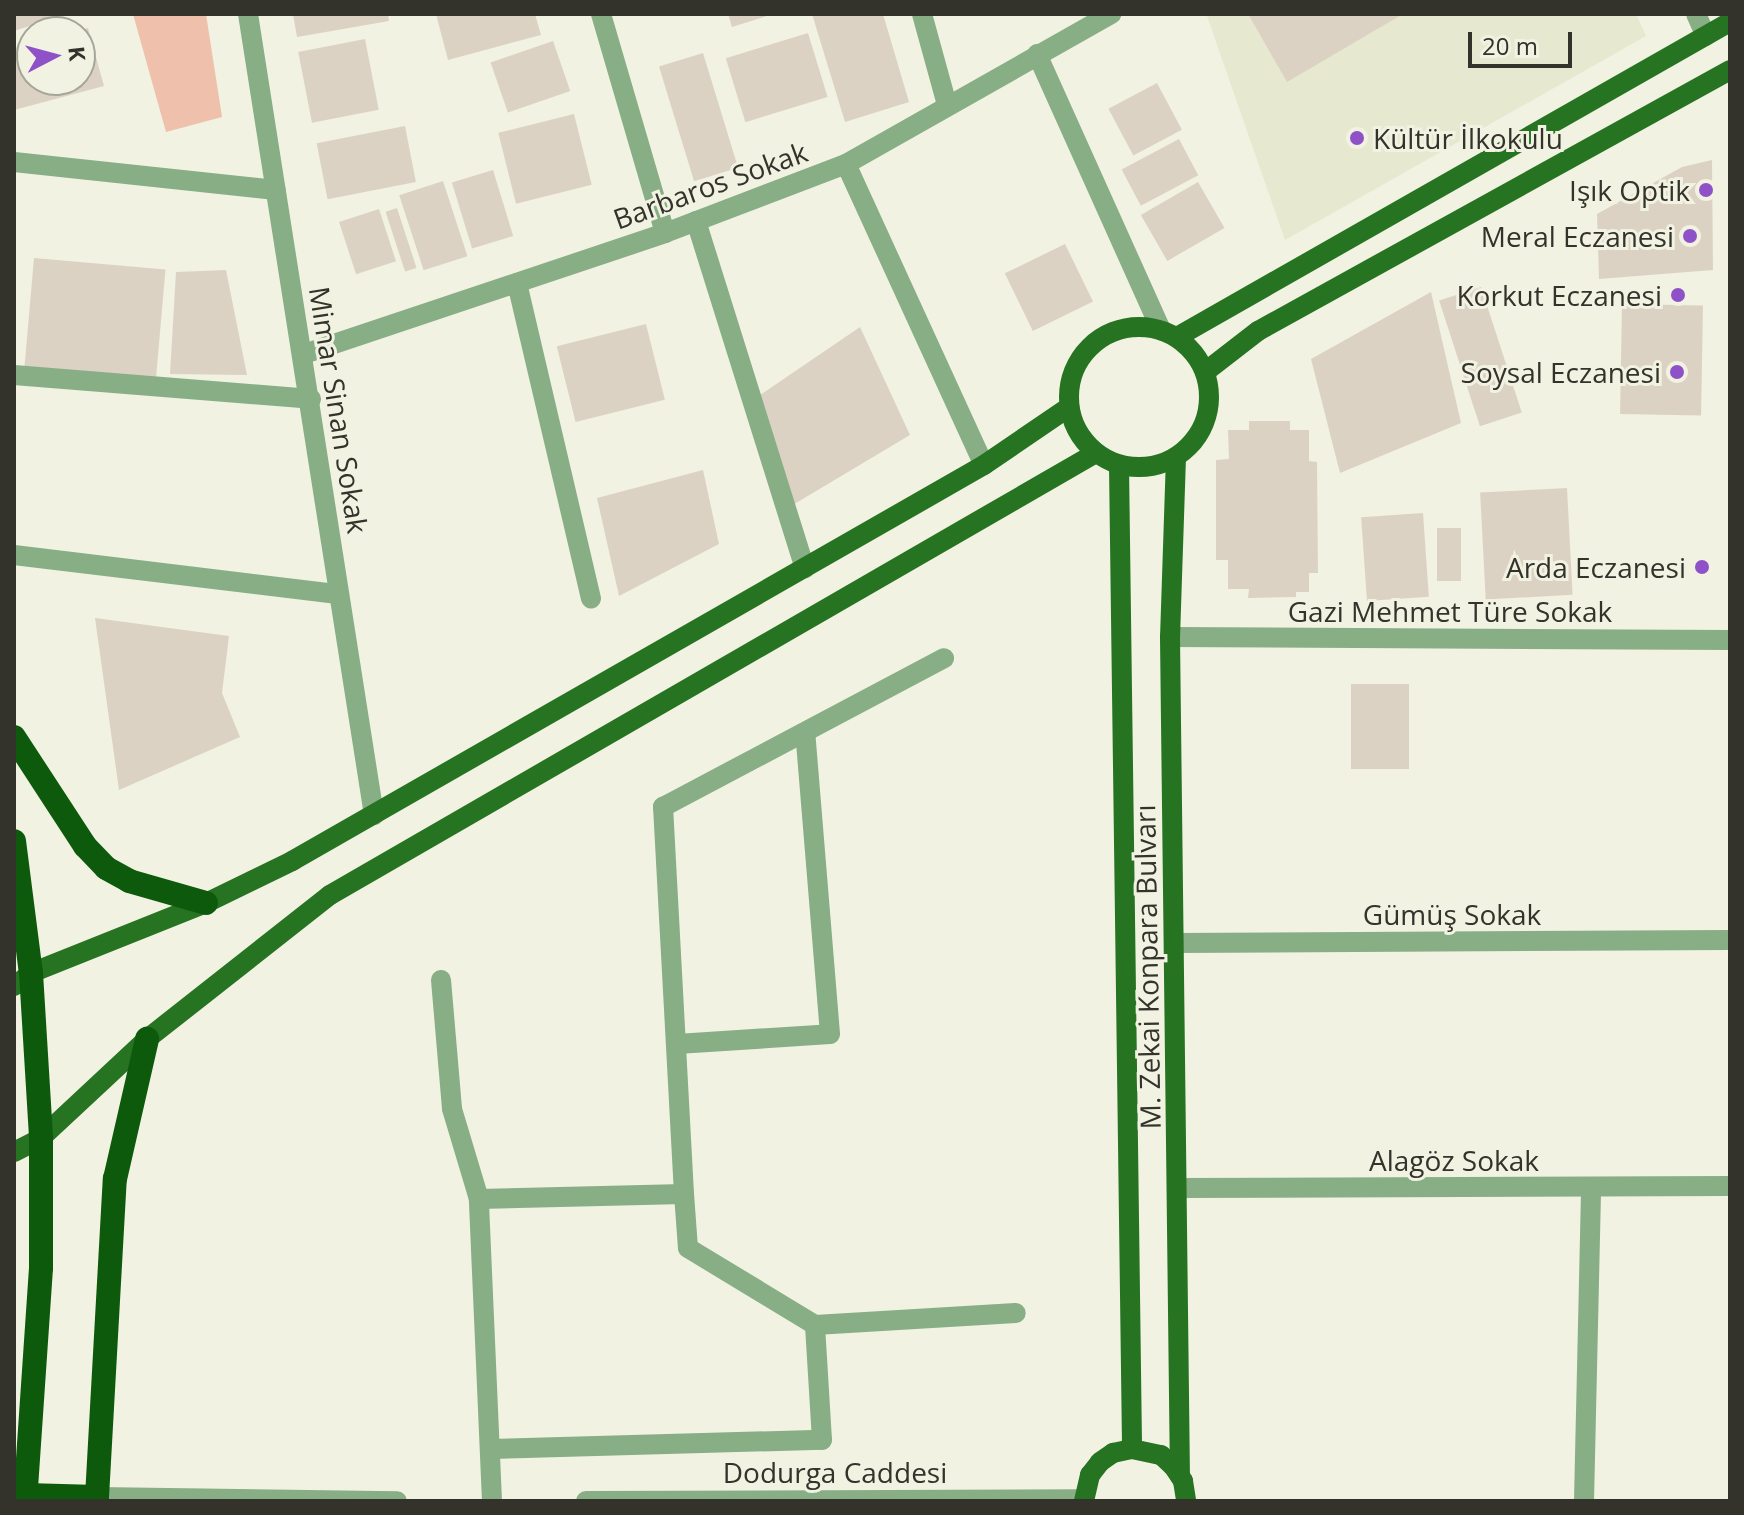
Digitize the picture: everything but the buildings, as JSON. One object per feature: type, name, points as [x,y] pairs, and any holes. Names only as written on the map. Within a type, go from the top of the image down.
[{"type":"highway","points":[[14,737],[85,846],[106,868],[129,881],[206,903]]},
{"type":"highway","points":[[14,841],[22,980],[41,1138],[41,1268],[26,1498],[97,1497],[115,1179],[147,1039]]},
{"type":"main road","points":[[1169,334],[1730,22]]},
{"type":"main road","points":[[1205,372],[1258,331],[1730,70]]},
{"type":"main road","points":[[1137,326],[1169,334],[1188,347],[1205,372],[1209,396],[1206,420],[1194,441],[1176,457],[1158,465],[1119,465],[1096,453],[1074,425],[1069,407],[1070,383],[1078,361],[1093,343],[1114,331],[1137,326]]},
{"type":"main road","points":[[22,980],[206,903],[374,815],[984,465],[1069,407]]},
{"type":"main road","points":[[14,1152],[41,1138],[147,1039],[330,895],[1096,453]]},
{"type":"main road","name":"M. Zekai Konpara Bulvarı","points":[[1176,457],[1170,637],[1180,1476],[1186,1501]]},
{"type":"main road","name":"M. Zekai Konpara Bulvarı","points":[[1119,465],[1132,1449]]},
{"type":"main road","points":[[1084,1500],[1090,1475],[1100,1462],[1113,1453],[1132,1449],[1161,1455],[1180,1476]]},
{"type":"street","name":"Mimar Sinan Sokak","points":[[248,14],[304,354],[338,594],[374,815]]},
{"type":"street","points":[[601,14],[665,233]]},
{"type":"street","points":[[922,14],[947,105]]},
{"type":"street","name":"Barbaros Sokak","points":[[304,354],[665,233],[846,164],[1111,14]]},
{"type":"street","points":[[1696,14],[1706,36]]},
{"type":"street","points":[[1037,54],[1169,334]]},
{"type":"street","points":[[14,162],[276,190]]},
{"type":"street","points":[[846,164],[984,465]]},
{"type":"street","points":[[696,221],[805,568]]},
{"type":"street","points":[[517,283],[591,598]]},
{"type":"street","points":[[14,375],[311,399]]},
{"type":"street","points":[[14,555],[338,594]]},
{"type":"street","name":"Gazi Mehmet Türe Sokak","points":[[1170,637],[1730,640]]},
{"type":"street","points":[[944,658],[663,807],[688,1248],[815,1325],[1016,1313]]},
{"type":"street","points":[[677,1044],[830,1034],[805,733]]},
{"type":"street","name":"Gümüş Sokak","points":[[1175,943],[1730,940]]},
{"type":"street","points":[[441,980],[452,1109],[479,1199],[492,1501]]},
{"type":"street","name":"Alagöz Sokak","points":[[1178,1188],[1730,1186]]},
{"type":"street","points":[[1584,1501],[1591,1188]]},
{"type":"street","points":[[479,1199],[684,1194]]},
{"type":"street","points":[[490,1449],[822,1440],[815,1325]]},
{"type":"street","points":[[97,1497],[397,1501]]},
{"type":"street","name":"Dodurga Caddesi","points":[[586,1501],[1084,1500]]},
{"type":"shaded area","points":[[133,14],[206,14],[222,117],[166,132]]},
{"type":"shaded area","name":"Kültür İlkokulu","points":[[1636,14],[1646,36],[1285,240],[1207,16]]},
{"type":"place","name":"Kültür İlkokulu","points":[[1357,138]]},
{"type":"place","name":"Işık Optik","points":[[1706,190]]},
{"type":"place","name":"Meral Eczanesi","points":[[1690,236]]},
{"type":"place","name":"Korkut Eczanesi","points":[[1678,295]]},
{"type":"place","name":"Soysal Eczanesi","points":[[1677,372]]},
{"type":"place","name":"Arda Eczanesi","points":[[1702,567]]}]
